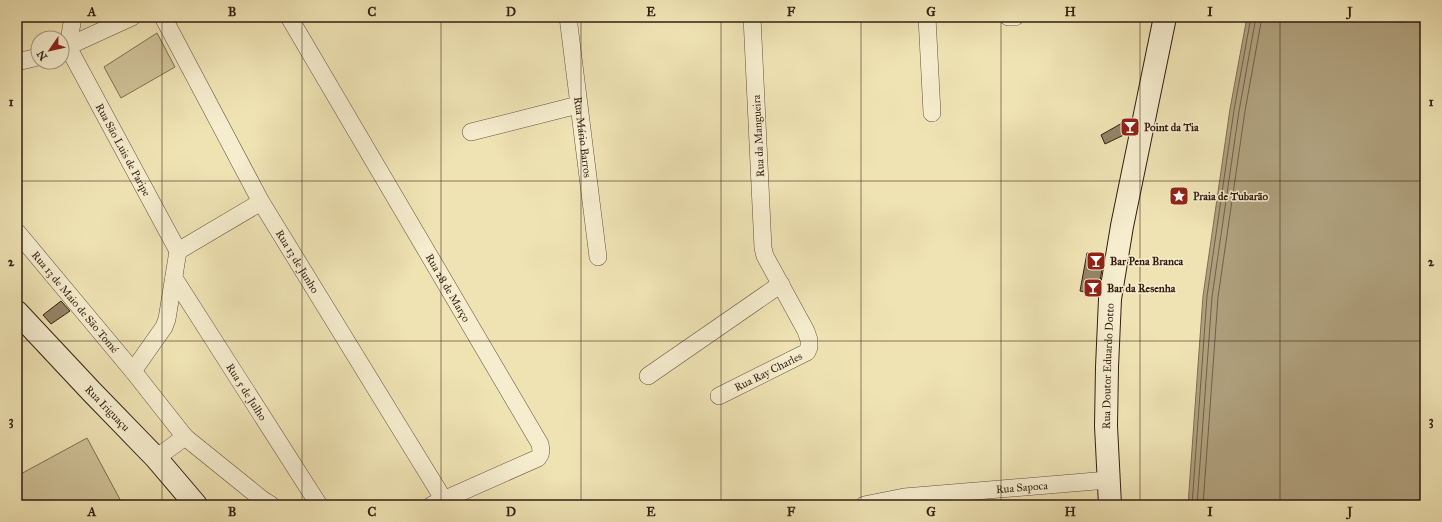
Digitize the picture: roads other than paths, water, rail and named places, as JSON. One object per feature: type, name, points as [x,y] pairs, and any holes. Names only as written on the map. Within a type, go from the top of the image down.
[{"type":"main road","name":"Rua Doutor Eduardo Dotto","points":[[1110,505],[1108,480],[1106,374],[1110,299],[1122,226],[1165,17]]},
{"type":"main road","name":"Rua Iriguaçu","points":[[17,312],[156,458],[196,505]]},
{"type":"street","points":[[70,30],[73,17]]},
{"type":"street","points":[[70,46],[132,17]]},
{"type":"street","name":"Rua 13 de Junho","points":[[163,17],[261,202],[438,502]]},
{"type":"street","name":"Rua 28 de Março","points":[[289,17],[540,444],[541,455],[538,458],[438,502]]},
{"type":"street","name":"Rua Mário Barros","points":[[568,17],[598,257]]},
{"type":"street","name":"Rua da Mangueira","points":[[752,17],[763,248],[765,256]]},
{"type":"street","points":[[927,17],[932,113]]},
{"type":"street","points":[[1008,17],[1015,17]]},
{"type":"street","name":"Rua São Luis de Paripe","points":[[70,57],[178,251]]},
{"type":"street","points":[[17,62],[30,59]]},
{"type":"street","points":[[471,132],[578,105]]},
{"type":"street","points":[[133,371],[164,327],[167,319],[178,251],[261,202]]},
{"type":"street","name":"Rua 13 de Maio de São Tomé","points":[[17,232],[133,371],[185,437]]},
{"type":"street","name":"Rua Ray Charles","points":[[718,396],[807,352],[809,347],[809,340],[806,331],[765,256]]},
{"type":"street","name":"Rua 5 de Julho","points":[[174,278],[318,505]]},
{"type":"street","points":[[648,376],[781,284]]},
{"type":"street","points":[[156,458],[185,437],[271,505]]},
{"type":"street","name":"Rua Sapoca","points":[[864,505],[904,497],[1108,480]]},
{"type":"water","points":[[1247,17],[1425,17],[1425,505],[1188,505],[1203,296],[1230,109]]},
{"type":"place","name":"Point da Tia","points":[[1130,127]]},
{"type":"place","name":"Praia de Tubarão","points":[[1179,196]]},
{"type":"place","name":"Bar Pena Branca","points":[[1096,261]]},
{"type":"place","name":"Bar da Resenha","points":[[1093,288]]}]
